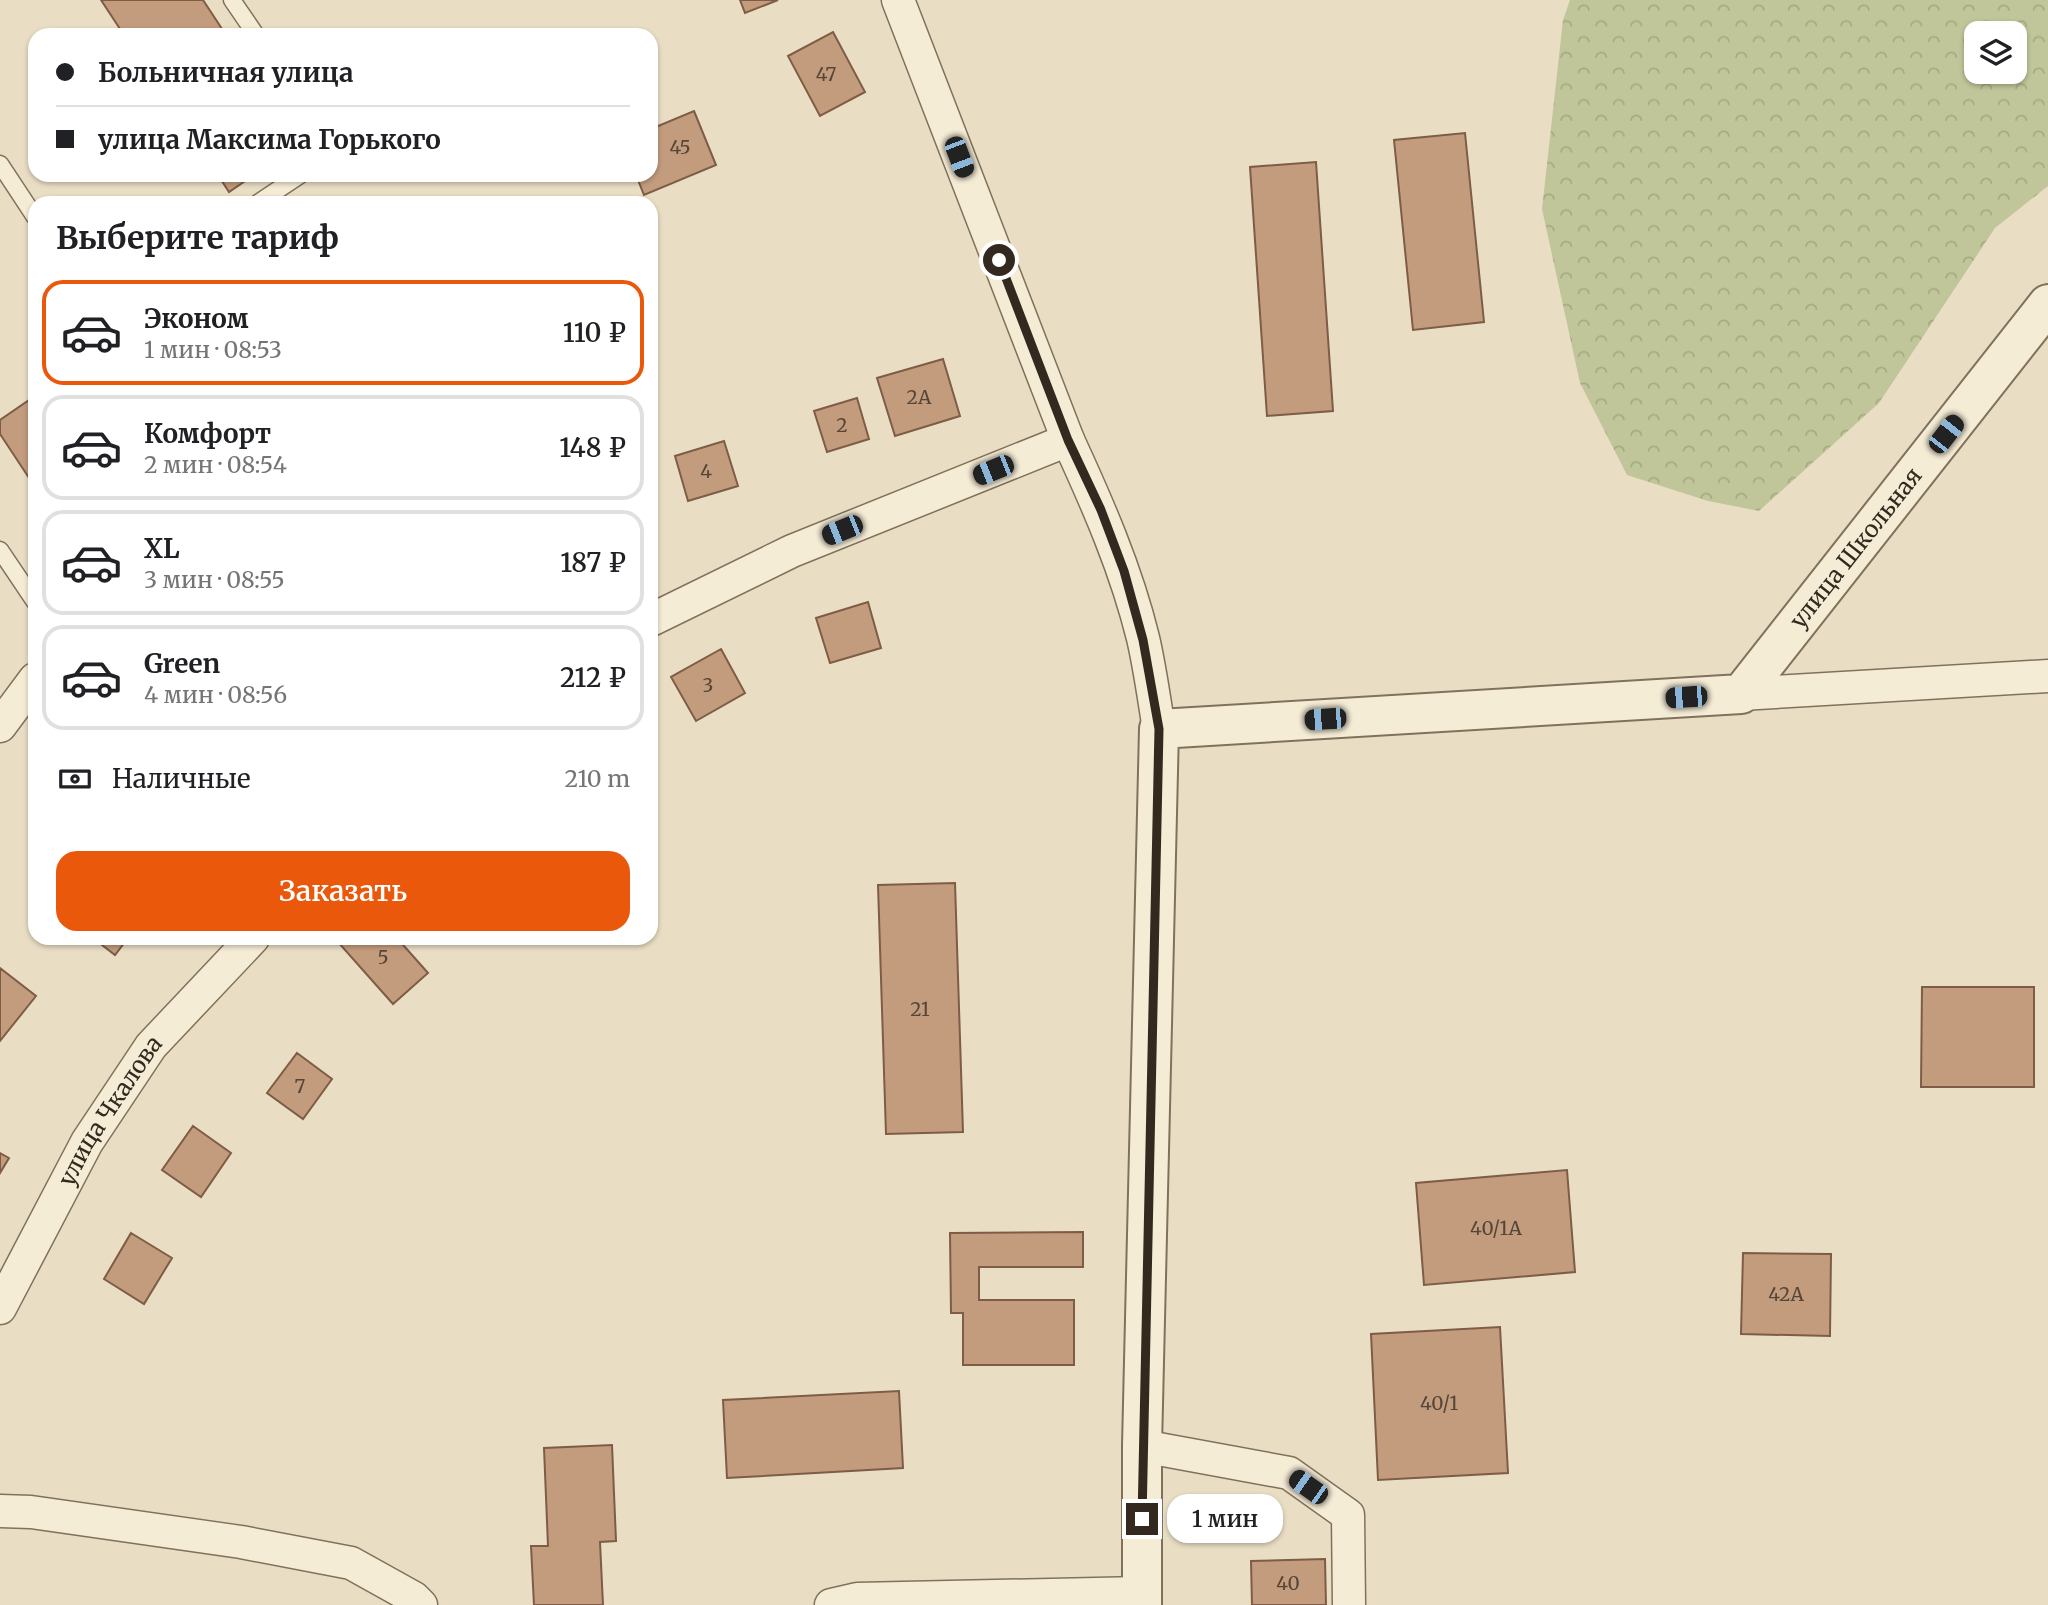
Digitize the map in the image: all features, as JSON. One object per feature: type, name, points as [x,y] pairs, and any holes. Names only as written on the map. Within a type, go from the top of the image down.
[{"type":"street","points":[[831,1605],[857,1599],[1142,1599],[1142,1446],[1159,729],[1143,640],[1124,571],[1101,510],[1068,440],[898,0]]},
{"type":"street","name":"улица Школьная","points":[[1741,694],[2048,304]]},
{"type":"street","points":[[658,617],[792,551],[1068,440]]},
{"type":"street","points":[[1159,729],[2048,676]]},
{"type":"street","points":[[0,726],[28,688]]},
{"type":"street","name":"улица Чкалова","points":[[0,1308],[87,1142],[150,1046],[246,945]]},
{"type":"street","points":[[1142,1446],[1289,1473],[1348,1515],[1349,1605]]},
{"type":"street","points":[[0,1511],[31,1512],[241,1542],[351,1563],[414,1598],[421,1605]]},
{"type":"lane","points":[[232,0],[251,28]]},
{"type":"lane","points":[[0,164],[28,206]]},
{"type":"lane","points":[[279,196],[293,182]]},
{"type":"lane","points":[[0,550],[28,592]]},
{"type":"green space","points":[[1570,0],[2048,0],[2048,186],[1995,228],[1879,403],[1759,511],[1708,501],[1627,475],[1580,383],[1542,209],[1563,20]]},
{"type":"building","points":[[101,0],[203,0],[221,28],[119,28]]},
{"type":"building","points":[[740,0],[778,0],[745,13]]},
{"type":"building","points":[[833,32],[865,92],[820,116],[788,56]]},
{"type":"building","points":[[694,111],[716,165],[644,195],[639,182],[658,182],[658,126]]},
{"type":"building","points":[[1465,133],[1484,322],[1413,330],[1394,140]]},
{"type":"building","points":[[1316,162],[1333,411],[1267,416],[1250,167]]},
{"type":"building","points":[[223,182],[244,182],[229,192]]},
{"type":"building","points":[[943,359],[960,416],[895,436],[877,378]]},
{"type":"building","points":[[857,398],[869,439],[827,452],[814,411]]},
{"type":"building","points":[[28,401],[28,476],[0,434],[0,420]]},
{"type":"building","points":[[724,441],[738,486],[688,501],[675,456]]},
{"type":"building","points":[[868,602],[881,648],[830,663],[816,618]]},
{"type":"building","points":[[721,649],[745,693],[696,721],[671,677]]},
{"type":"building","points":[[955,883],[963,1132],[886,1134],[878,885]]},
{"type":"building","points":[[102,945],[123,945],[115,955]]},
{"type":"building","points":[[341,945],[403,945],[428,973],[393,1004]]},
{"type":"building","points":[[0,968],[36,996],[0,1041]]},
{"type":"building","points":[[1922,987],[2034,987],[2034,1087],[1921,1087]]},
{"type":"building","points":[[297,1053],[332,1079],[303,1119],[267,1093]]},
{"type":"building","points":[[193,1126],[231,1153],[201,1197],[162,1170]]},
{"type":"building","points":[[0,1153],[9,1158],[0,1173]]},
{"type":"building","points":[[1567,1170],[1575,1272],[1424,1285],[1416,1183]]},
{"type":"building","points":[[1083,1232],[1083,1267],[979,1267],[979,1300],[1074,1300],[1074,1365],[963,1365],[963,1313],[951,1313],[950,1233]]},
{"type":"building","points":[[131,1233],[172,1258],[144,1304],[104,1279]]},
{"type":"building","points":[[1743,1253],[1831,1254],[1830,1336],[1741,1334]]},
{"type":"building","points":[[1500,1327],[1508,1473],[1378,1480],[1371,1334]]},
{"type":"building","points":[[899,1391],[903,1468],[727,1478],[723,1400]]},
{"type":"building","points":[[612,1445],[616,1541],[600,1542],[603,1605],[534,1605],[531,1546],[548,1546],[544,1448]]},
{"type":"building","points":[[1325,1559],[1326,1605],[1252,1605],[1251,1561]]},
{"type":"route","points":[[999,260],[1068,440],[1101,510],[1124,571],[1143,640],[1159,729],[1142,1519]]}]
